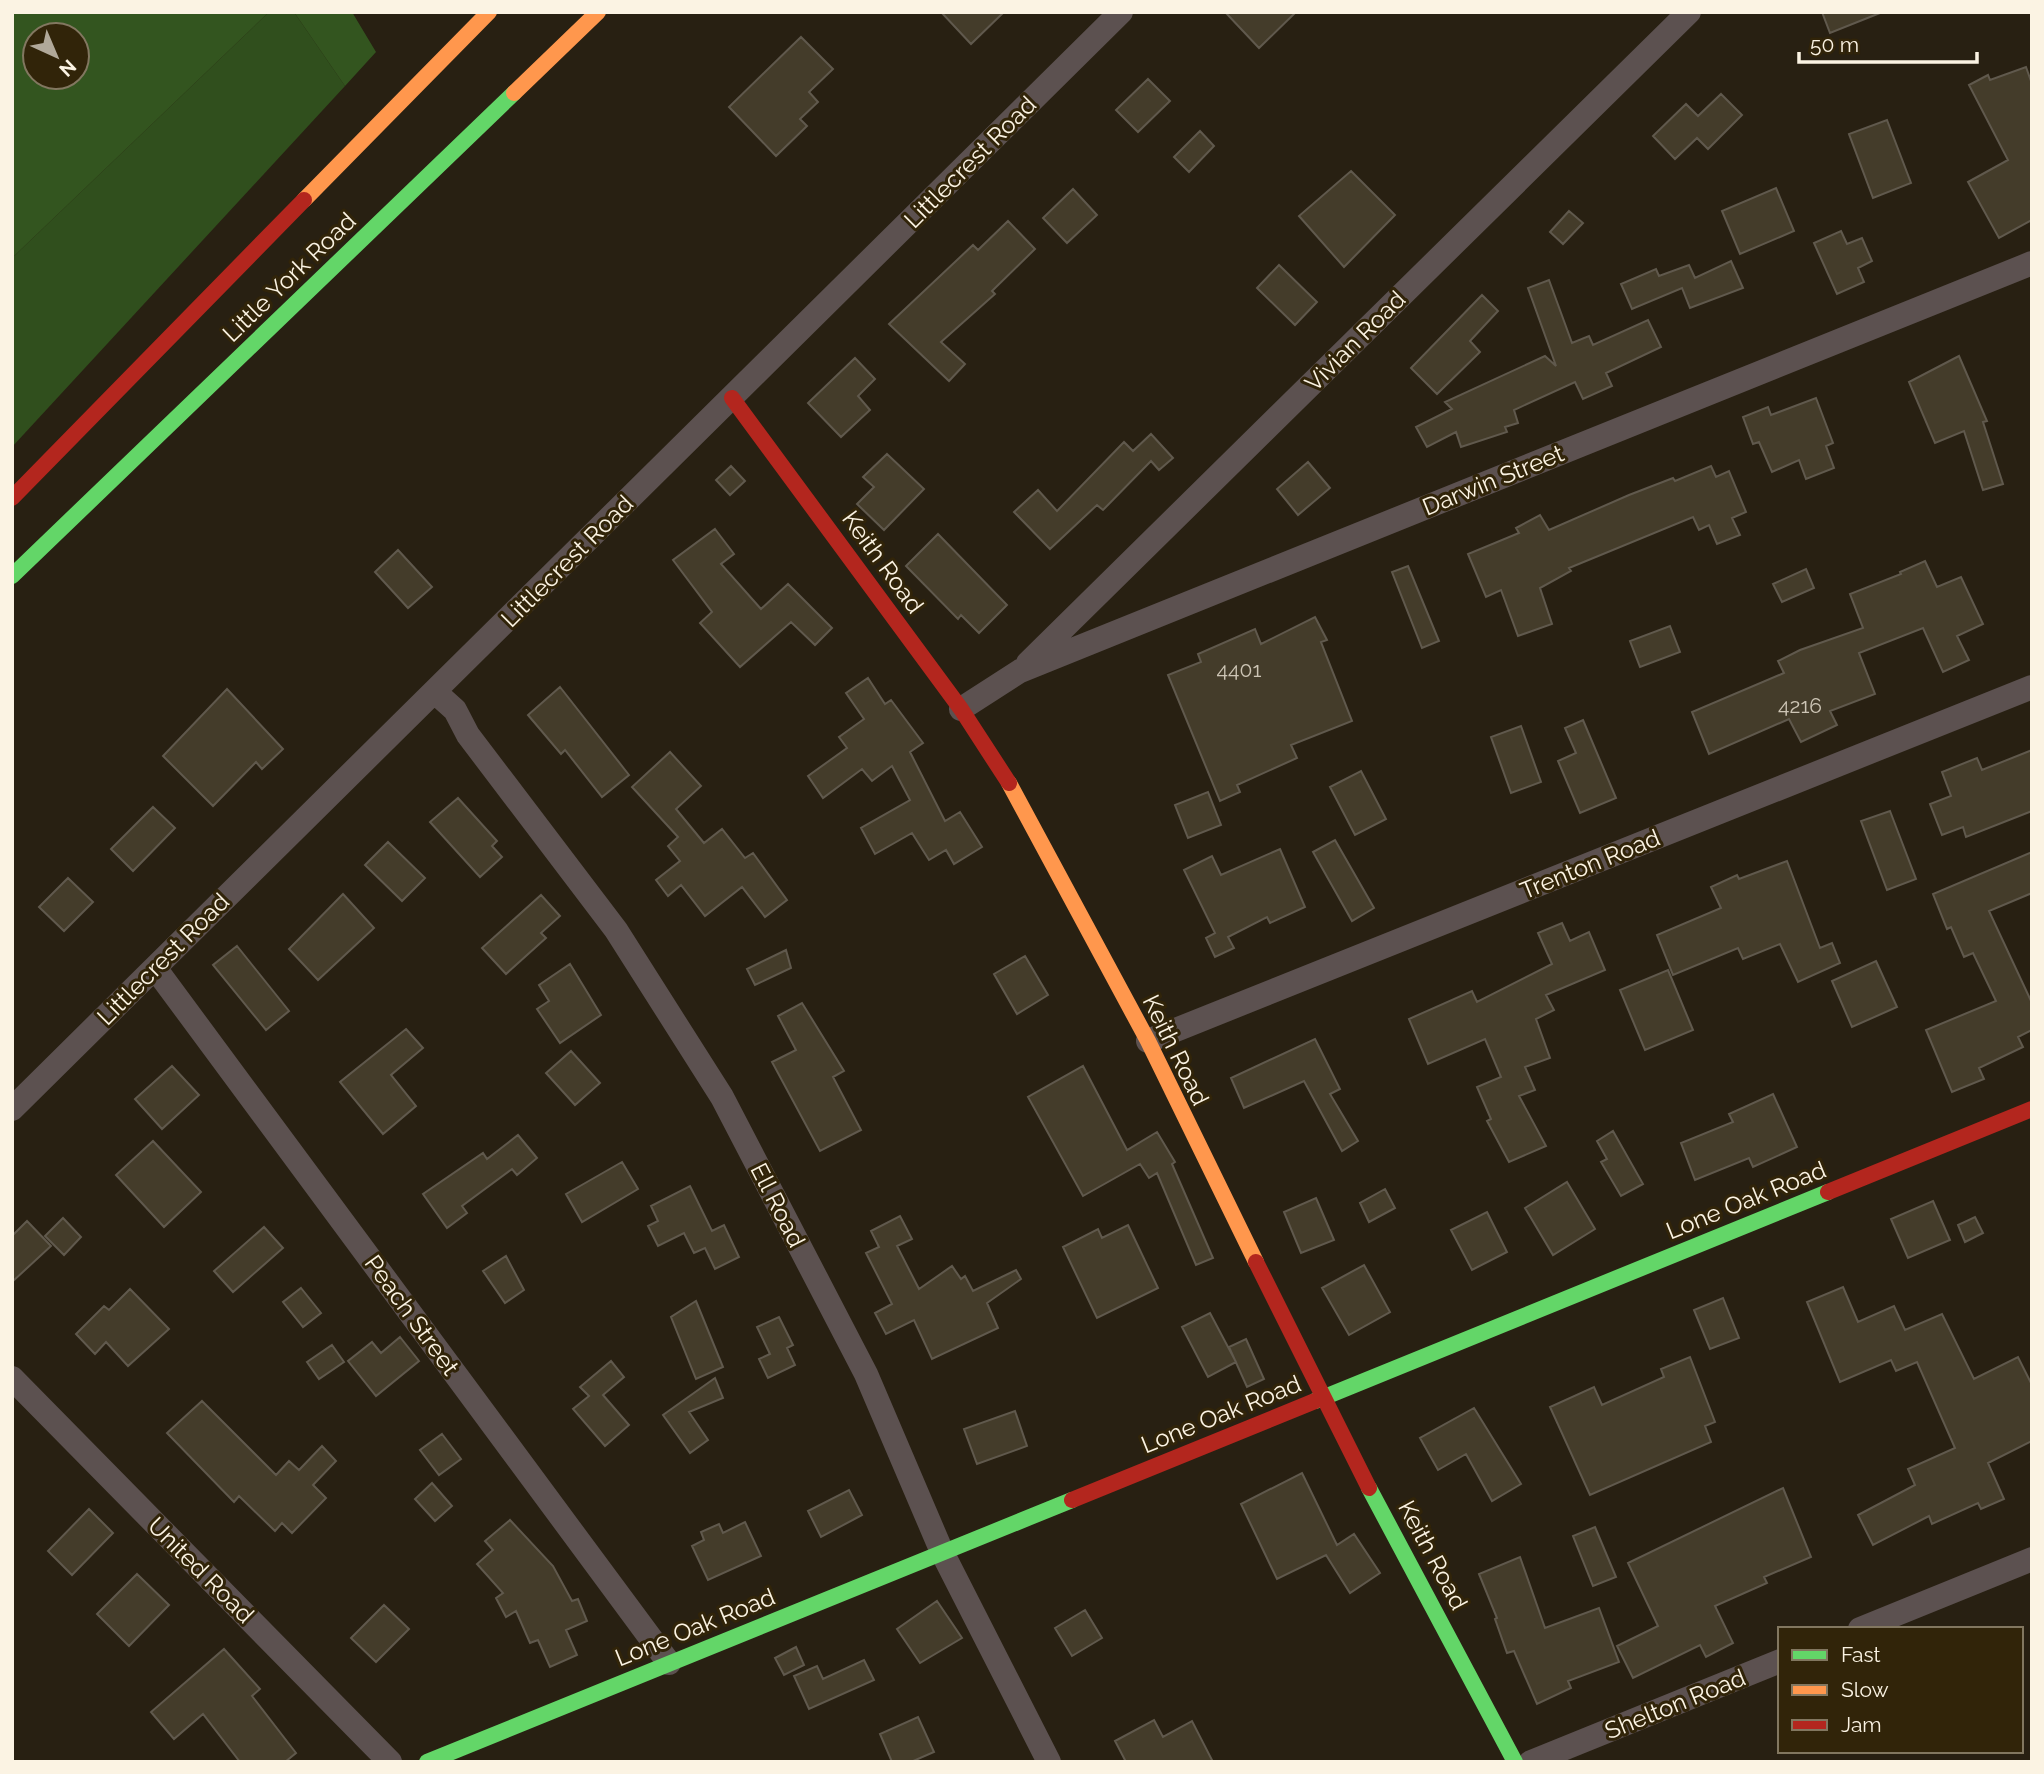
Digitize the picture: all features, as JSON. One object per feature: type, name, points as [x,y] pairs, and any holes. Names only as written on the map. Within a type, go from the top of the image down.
[{"type":"street","name":"Little York Road","points":[[12,498],[489,12]]},
{"type":"street","name":"Little York Road","points":[[12,576],[598,12]]},
{"type":"street","name":"Littlecrest Road","points":[[12,1109],[1121,12]]},
{"type":"street","name":"Vivian Road","points":[[1020,671],[1689,12]]},
{"type":"street","name":"Darwin Street","points":[[961,709],[1020,671],[2032,263]]},
{"type":"street","name":"Keith Road","points":[[732,398],[961,709],[1014,791],[1148,1041],[1323,1398],[1515,1762]]},
{"type":"street","name":"Trenton Road","points":[[1148,1041],[2032,687]]},
{"type":"street","name":"Ell Road","points":[[435,692],[455,710],[468,734],[616,930],[722,1097],[866,1374],[942,1552],[1049,1762]]},
{"type":"street","name":"Peach Street","points":[[155,968],[669,1662]]},
{"type":"street","name":"Lone Oak Road","points":[[427,1762],[2032,1109]]},
{"type":"street","name":"United Road","points":[[12,1378],[390,1762]]},
{"type":"street","points":[[1865,1627],[2032,1559]]},
{"type":"street","name":"Shelton Road","points":[[1531,1762],[1778,1662]]},
{"type":"green space","points":[[12,12],[269,12],[12,258]]},
{"type":"green space","points":[[269,12],[294,12],[345,86],[12,447],[12,258]]},
{"type":"green space","points":[[294,12],[352,12],[376,52],[345,86]]},
{"type":"building","points":[[941,12],[1004,12],[971,44]]},
{"type":"building","points":[[1225,12],[1296,12],[1259,48]]},
{"type":"building","points":[[1822,12],[1880,12],[1880,13],[1830,33]]},
{"type":"building","points":[[801,37],[833,69],[809,92],[818,102],[800,119],[807,126],[776,156],[729,107]]},
{"type":"building","points":[[2026,67],[2032,84],[2032,220],[1999,238],[1968,182],[2008,160],[1969,85],[1988,75],[1990,80]]},
{"type":"building","points":[[1148,79],[1170,101],[1138,132],[1116,110]]},
{"type":"building","points":[[1721,94],[1742,115],[1708,149],[1697,138],[1675,159],[1653,136],[1686,104],[1698,116]]},
{"type":"building","points":[[1887,120],[1911,183],[1873,198],[1849,134]]},
{"type":"building","points":[[1200,131],[1214,146],[1189,172],[1174,157]]},
{"type":"building","points":[[1351,171],[1395,215],[1344,267],[1299,216]]},
{"type":"building","points":[[1776,188],[1794,231],[1740,254],[1722,211]]},
{"type":"building","points":[[1073,189],[1097,215],[1067,243],[1043,218]]},
{"type":"building","points":[[1569,211],[1583,223],[1563,244],[1550,232]]},
{"type":"building","points":[[1008,221],[1035,249],[992,291],[995,294],[941,342],[965,364],[949,381],[889,324],[973,245],[978,250]]},
{"type":"building","points":[[1841,231],[1847,244],[1862,238],[1872,261],[1858,268],[1864,282],[1837,294],[1814,243]]},
{"type":"building","points":[[1731,261],[1743,288],[1690,308],[1682,288],[1632,309],[1621,284],[1656,269],[1659,276],[1689,265],[1695,278]]},
{"type":"building","points":[[1279,265],[1317,302],[1295,325],[1257,288]]},
{"type":"building","points":[[1549,280],[1572,343],[1589,336],[1593,345],[1648,320],[1661,347],[1606,373],[1612,386],[1583,399],[1575,382],[1514,410],[1518,423],[1505,427],[1507,432],[1461,447],[1456,432],[1427,447],[1416,427],[1452,409],[1445,402],[1545,356],[1556,366],[1528,288]]},
{"type":"building","points":[[1482,295],[1498,311],[1470,341],[1480,352],[1437,394],[1411,368]]},
{"type":"building","points":[[1959,356],[1987,421],[1983,422],[2003,484],[1983,490],[1964,431],[1935,443],[1909,382]]},
{"type":"building","points":[[855,358],[875,379],[858,396],[870,410],[841,437],[808,403]]},
{"type":"building","points":[[1816,398],[1833,443],[1826,446],[1834,468],[1806,479],[1799,460],[1772,472],[1759,442],[1753,444],[1743,417],[1768,407],[1771,415]]},
{"type":"building","points":[[1151,434],[1173,458],[1159,470],[1151,461],[1103,510],[1097,505],[1050,549],[1014,512],[1038,490],[1057,511],[1124,442],[1133,451]]},
{"type":"building","points":[[887,454],[924,489],[884,530],[857,504],[874,487],[863,477]]},
{"type":"building","points":[[1308,462],[1330,488],[1298,515],[1277,489]]},
{"type":"building","points":[[731,466],[745,481],[730,495],[716,480]]},
{"type":"building","points":[[1711,466],[1716,477],[1729,471],[1746,512],[1732,518],[1740,535],[1717,544],[1709,525],[1699,530],[1693,517],[1569,568],[1571,571],[1540,588],[1552,624],[1518,636],[1501,590],[1486,597],[1468,554],[1519,533],[1516,528],[1540,515],[1549,530],[1629,495],[1673,478],[1675,481]]},
{"type":"building","points":[[715,529],[734,554],[721,564],[761,609],[788,584],[832,628],[815,645],[791,622],[740,667],[700,623],[712,612],[673,560]]},
{"type":"building","points":[[938,534],[1007,605],[979,633],[961,615],[958,619],[906,566]]},
{"type":"building","points":[[398,550],[432,587],[408,608],[375,572]]},
{"type":"building","points":[[1925,561],[1937,587],[1961,577],[1983,624],[1957,636],[1969,660],[1943,672],[1923,628],[1859,653],[1875,694],[1830,711],[1837,725],[1801,742],[1789,719],[1709,754],[1692,712],[1784,673],[1778,661],[1800,650],[1863,628],[1850,594],[1901,574],[1900,572]]},
{"type":"building","points":[[1408,566],[1439,641],[1422,648],[1392,572]]},
{"type":"building","points":[[1806,569],[1814,588],[1782,602],[1773,584]]},
{"type":"building","points":[[1315,617],[1327,640],[1321,642],[1352,721],[1291,745],[1297,758],[1237,785],[1240,792],[1220,801],[1168,675],[1201,662],[1198,654],[1255,629],[1261,644]]},
{"type":"building","points":[[1670,626],[1680,652],[1640,667],[1630,641]]},
{"type":"building","points":[[868,678],[885,704],[891,700],[923,743],[910,752],[945,821],[960,812],[982,847],[954,864],[946,850],[929,860],[912,833],[875,854],[861,828],[910,800],[892,766],[872,781],[862,769],[823,798],[808,776],[847,748],[839,737],[864,719],[846,693]]},
{"type":"building","points":[[560,687],[629,775],[602,797],[565,750],[561,754],[528,715]]},
{"type":"building","points":[[227,689],[283,749],[262,769],[256,762],[213,806],[163,756]]},
{"type":"building","points":[[1583,720],[1616,798],[1580,813],[1558,761],[1576,753],[1565,728]]},
{"type":"building","points":[[1521,726],[1541,782],[1511,793],[1491,737]]},
{"type":"building","points":[[2032,750],[2032,811],[1966,837],[1963,827],[1942,835],[1930,804],[1951,796],[1942,772],[1977,758],[1982,770]]},
{"type":"building","points":[[670,752],[701,786],[676,809],[704,843],[722,829],[745,858],[753,853],[787,900],[765,917],[742,887],[705,916],[681,885],[668,896],[656,880],[680,861],[668,846],[678,837],[632,787]]},
{"type":"building","points":[[1361,771],[1386,819],[1355,835],[1330,787]]},
{"type":"building","points":[[1208,792],[1221,825],[1188,838],[1175,805]]},
{"type":"building","points":[[458,798],[497,841],[492,846],[502,857],[480,877],[430,822]]},
{"type":"building","points":[[153,807],[175,828],[133,871],[111,849]]},
{"type":"building","points":[[1890,811],[1916,879],[1887,890],[1861,821]]},
{"type":"building","points":[[1335,840],[1374,908],[1352,921],[1313,852]]},
{"type":"building","points":[[388,842],[425,878],[402,901],[365,865]]},
{"type":"building","points":[[1280,849],[1305,907],[1270,923],[1267,917],[1228,937],[1234,948],[1215,957],[1206,938],[1215,933],[1184,870],[1212,856],[1221,875]]},
{"type":"building","points":[[2032,852],[2032,893],[1989,911],[2032,1003],[2032,1030],[2018,1037],[2023,1047],[1979,1068],[1984,1079],[1952,1092],[1926,1030],[1996,1001],[1973,953],[1964,957],[1951,927],[1947,929],[1933,894]]},
{"type":"building","points":[[1787,861],[1820,948],[1832,943],[1840,963],[1798,982],[1780,944],[1743,959],[1738,948],[1673,975],[1657,935],[1721,908],[1711,887],[1737,875],[1739,879]]},
{"type":"building","points":[[68,878],[93,902],[64,931],[39,907]]},
{"type":"building","points":[[343,894],[374,928],[318,980],[289,949]]},
{"type":"building","points":[[541,895],[560,916],[541,933],[546,938],[506,974],[482,948]]},
{"type":"building","points":[[1562,923],[1570,941],[1589,932],[1605,970],[1546,995],[1554,1010],[1536,1019],[1550,1058],[1525,1067],[1535,1090],[1519,1096],[1546,1146],[1509,1162],[1487,1121],[1491,1119],[1477,1087],[1501,1077],[1485,1039],[1428,1064],[1409,1019],[1472,991],[1477,1002],[1552,964],[1538,933]]},
{"type":"building","points":[[237,946],[289,1011],[266,1030],[213,965]]},
{"type":"building","points":[[786,950],[791,968],[755,985],[747,969]]},
{"type":"building","points":[[1025,956],[1048,995],[1017,1014],[994,974]]},
{"type":"building","points":[[1876,961],[1897,1007],[1852,1027],[1832,981]]},
{"type":"building","points":[[570,964],[601,1015],[560,1043],[537,1009],[549,1001],[539,985]]},
{"type":"building","points":[[1668,970],[1693,1030],[1645,1050],[1620,990]]},
{"type":"building","points":[[802,1003],[844,1071],[833,1077],[861,1130],[820,1151],[772,1062],[796,1050],[778,1016]]},
{"type":"building","points":[[406,1029],[423,1048],[391,1075],[416,1106],[383,1134],[340,1082]]},
{"type":"building","points":[[1315,1039],[1340,1089],[1330,1094],[1358,1141],[1342,1151],[1304,1081],[1244,1108],[1231,1078]]},
{"type":"building","points":[[571,1051],[600,1083],[575,1105],[546,1073]]},
{"type":"building","points":[[172,1066],[199,1095],[162,1129],[135,1099]]},
{"type":"building","points":[[1083,1066],[1127,1150],[1157,1132],[1175,1162],[1172,1164],[1213,1258],[1196,1265],[1157,1173],[1149,1178],[1140,1164],[1083,1196],[1028,1097]]},
{"type":"building","points":[[1773,1094],[1797,1147],[1753,1167],[1749,1158],[1695,1180],[1681,1143],[1733,1122],[1729,1114]]},
{"type":"building","points":[[1613,1131],[1643,1184],[1621,1196],[1601,1162],[1607,1159],[1597,1141]]},
{"type":"building","points":[[518,1135],[537,1158],[517,1175],[512,1169],[462,1206],[467,1213],[447,1228],[423,1194],[483,1153],[487,1159]]},
{"type":"building","points":[[153,1141],[201,1192],[164,1227],[116,1175]]},
{"type":"building","points":[[622,1162],[638,1189],[582,1222],[566,1194]]},
{"type":"building","points":[[1567,1182],[1595,1229],[1553,1255],[1525,1208]]},
{"type":"building","points":[[690,1186],[712,1231],[724,1225],[739,1257],[715,1269],[705,1248],[694,1253],[684,1233],[658,1246],[648,1226],[658,1221],[651,1206]]},
{"type":"building","points":[[1385,1189],[1395,1208],[1369,1222],[1360,1203]]},
{"type":"building","points":[[1316,1198],[1334,1240],[1301,1253],[1284,1212]]},
{"type":"building","points":[[1933,1201],[1950,1240],[1908,1258],[1891,1219]]},
{"type":"building","points":[[1487,1212],[1507,1252],[1472,1270],[1451,1230]]},
{"type":"building","points":[[900,1216],[912,1239],[897,1246],[919,1289],[952,1266],[961,1279],[965,1276],[973,1291],[1016,1270],[1021,1279],[987,1303],[998,1328],[932,1359],[914,1320],[886,1334],[875,1313],[892,1304],[866,1253],[879,1247],[871,1231]]},
{"type":"building","points":[[1975,1217],[1983,1233],[1965,1242],[1958,1225]]},
{"type":"building","points":[[63,1218],[81,1237],[64,1255],[45,1236]]},
{"type":"building","points":[[27,1221],[51,1246],[12,1282],[12,1236]]},
{"type":"building","points":[[1128,1225],[1158,1288],[1097,1318],[1063,1247],[1098,1229],[1102,1238]]},
{"type":"building","points":[[264,1227],[283,1248],[233,1292],[214,1271]]},
{"type":"building","points":[[506,1256],[524,1290],[505,1303],[483,1271]]},
{"type":"building","points":[[1364,1265],[1390,1312],[1349,1335],[1322,1288]]},
{"type":"building","points":[[1843,1287],[1858,1322],[1894,1306],[1905,1330],[1942,1314],[1974,1379],[2018,1357],[2032,1385],[2032,1441],[1988,1463],[2004,1499],[1981,1509],[1978,1503],[1932,1524],[1929,1516],[1873,1545],[1858,1515],[1915,1485],[1908,1469],[1955,1448],[1917,1362],[1896,1371],[1891,1360],[1840,1382],[1807,1302]]},
{"type":"building","points":[[301,1288],[321,1313],[303,1327],[283,1302]]},
{"type":"building","points":[[130,1289],[169,1329],[128,1366],[106,1342],[95,1354],[76,1334],[104,1306],[109,1310]]},
{"type":"building","points":[[1723,1298],[1739,1338],[1710,1349],[1694,1310]]},
{"type":"building","points":[[696,1301],[723,1367],[696,1379],[671,1317]]},
{"type":"building","points":[[1210,1313],[1236,1362],[1208,1377],[1182,1327]]},
{"type":"building","points":[[779,1317],[793,1345],[787,1348],[795,1365],[768,1378],[759,1359],[770,1354],[757,1327]]},
{"type":"building","points":[[400,1337],[419,1361],[376,1396],[348,1361],[372,1342],[381,1353]]},
{"type":"building","points":[[1246,1339],[1264,1379],[1247,1387],[1229,1347]]},
{"type":"building","points":[[332,1345],[344,1362],[319,1379],[307,1362]]},
{"type":"building","points":[[1690,1357],[1715,1422],[1705,1426],[1711,1442],[1590,1495],[1550,1407],[1594,1387],[1602,1405],[1664,1377],[1661,1369]]},
{"type":"building","points":[[611,1361],[624,1377],[603,1395],[629,1425],[605,1446],[573,1409],[589,1396],[580,1387]]},
{"type":"building","points":[[715,1378],[723,1398],[689,1412],[708,1440],[690,1453],[663,1415]]},
{"type":"building","points":[[202,1401],[276,1475],[289,1461],[299,1470],[322,1446],[336,1461],[313,1485],[326,1498],[292,1533],[282,1523],[275,1531],[239,1496],[234,1502],[167,1433]]},
{"type":"building","points":[[1474,1408],[1521,1484],[1492,1501],[1466,1454],[1438,1470],[1420,1438]]},
{"type":"building","points":[[1015,1411],[1027,1446],[977,1464],[964,1429]]},
{"type":"building","points":[[442,1434],[461,1459],[439,1475],[420,1450]]},
{"type":"building","points":[[1302,1473],[1337,1545],[1354,1534],[1380,1573],[1350,1593],[1326,1555],[1277,1579],[1241,1504]]},
{"type":"building","points":[[432,1483],[452,1506],[435,1521],[415,1499]]},
{"type":"building","points":[[1783,1488],[1811,1557],[1764,1577],[1767,1583],[1715,1606],[1733,1643],[1706,1657],[1700,1645],[1633,1678],[1617,1646],[1658,1626],[1628,1563]]},
{"type":"building","points":[[849,1490],[862,1515],[821,1537],[808,1511]]},
{"type":"building","points":[[89,1509],[113,1533],[72,1575],[48,1551]]},
{"type":"building","points":[[510,1520],[553,1566],[572,1601],[578,1599],[587,1621],[566,1630],[577,1655],[550,1667],[538,1640],[530,1643],[516,1611],[506,1617],[496,1598],[503,1593],[477,1564],[493,1550],[485,1541]]},
{"type":"building","points":[[745,1522],[761,1556],[708,1580],[692,1546],[704,1540],[701,1532],[719,1524],[723,1533]]},
{"type":"building","points":[[1595,1527],[1616,1577],[1593,1586],[1573,1536]]},
{"type":"building","points":[[1520,1557],[1545,1628],[1599,1608],[1619,1662],[1568,1681],[1571,1688],[1537,1704],[1514,1651],[1507,1653],[1495,1619],[1497,1618],[1479,1574]]},
{"type":"building","points":[[137,1574],[169,1605],[129,1646],[97,1614]]},
{"type":"building","points":[[937,1601],[962,1638],[920,1663],[897,1629]]},
{"type":"building","points":[[384,1605],[409,1629],[376,1662],[351,1638]]},
{"type":"building","points":[[1085,1610],[1102,1638],[1072,1656],[1055,1628]]},
{"type":"building","points":[[796,1647],[804,1665],[784,1675],[775,1658]]},
{"type":"building","points":[[224,1649],[260,1689],[252,1696],[296,1753],[285,1762],[240,1762],[203,1714],[174,1739],[151,1712]]},
{"type":"building","points":[[864,1660],[874,1680],[809,1709],[794,1676],[817,1666],[823,1679]]},
{"type":"building","points":[[918,1717],[934,1752],[911,1762],[892,1762],[880,1734]]},
{"type":"building","points":[[1154,1720],[1163,1737],[1192,1721],[1213,1762],[1126,1762],[1115,1741]]},
{"type":"traffic: fast","points":[[12,576],[514,93]]},
{"type":"traffic: fast","points":[[1315,1401],[1828,1192]]},
{"type":"traffic: fast","points":[[1369,1488],[1515,1762]]},
{"type":"traffic: fast","points":[[427,1762],[1072,1500]]},
{"type":"traffic: slow","points":[[304,200],[489,12]]},
{"type":"traffic: slow","points":[[514,93],[598,12]]},
{"type":"traffic: slow","points":[[1009,783],[1148,1041],[1256,1262]]},
{"type":"traffic: jam","points":[[12,498],[304,200]]},
{"type":"traffic: jam","points":[[732,398],[961,709],[1009,783]]},
{"type":"traffic: jam","points":[[1828,1192],[2032,1109]]},
{"type":"traffic: jam","points":[[1256,1262],[1369,1488]]},
{"type":"traffic: jam","points":[[1072,1500],[1315,1401]]}]
